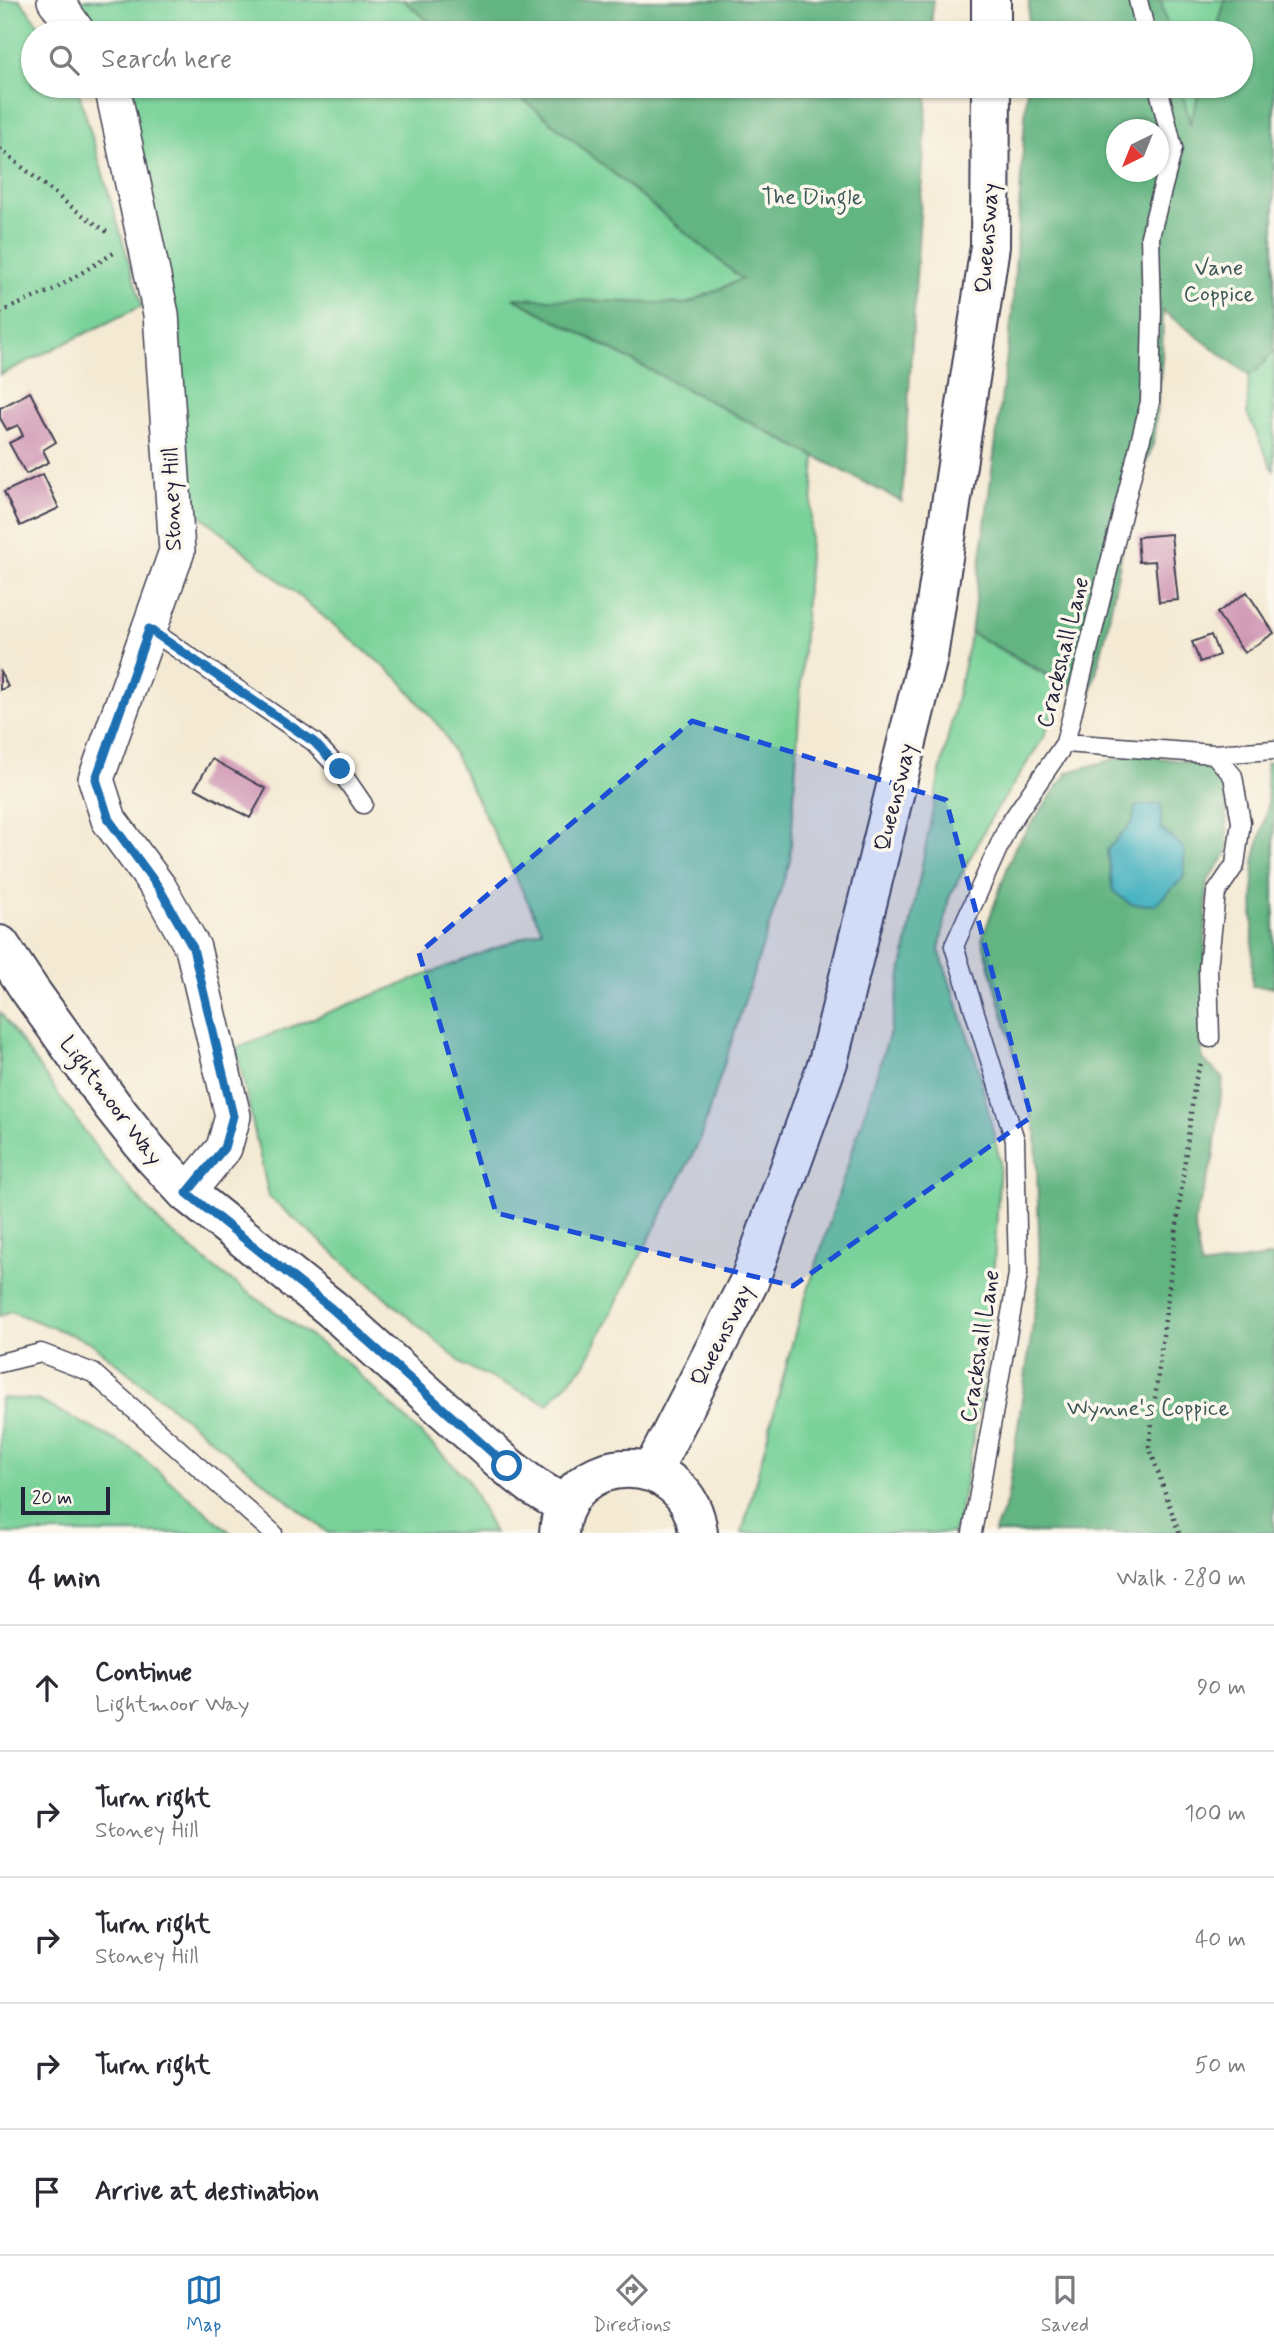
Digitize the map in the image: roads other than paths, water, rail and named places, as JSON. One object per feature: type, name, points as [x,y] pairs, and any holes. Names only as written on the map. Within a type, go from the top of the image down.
[{"type":"main road","points":[[991,0],[991,21]]},
{"type":"main road","name":"Queensway","points":[[652,1471],[749,1282],[828,1062],[928,657],[990,246],[991,98]]},
{"type":"main road","name":"Lightmoor Way","points":[[0,944],[112,1105],[150,1153],[187,1193],[331,1308],[507,1466],[533,1486],[562,1520]]},
{"type":"main road","points":[[562,1520],[577,1490],[593,1477],[612,1469],[632,1468],[652,1471],[672,1483],[687,1500],[696,1520],[698,1533]]},
{"type":"street","points":[[55,0],[70,21]]},
{"type":"street","name":"Stoney Hill","points":[[114,98],[136,245],[161,314],[177,551],[96,779],[109,820],[159,888],[193,948],[233,1116],[224,1148],[187,1193]]},
{"type":"lane","points":[[1138,0],[1143,21]]},
{"type":"lane","name":"Crackshall Lane","points":[[972,1533],[1018,1274],[1015,1140],[954,946],[1009,827],[1065,743],[1150,402],[1150,236],[1173,148],[1161,98]]},
{"type":"lane","points":[[149,629],[314,742],[340,769],[363,804]]},
{"type":"lane","points":[[1065,743],[1214,754],[1274,750]]},
{"type":"lane","points":[[1210,1038],[1208,968],[1216,893],[1236,865],[1241,822],[1233,776],[1214,754]]},
{"type":"lane","points":[[0,1363],[41,1353],[93,1373],[272,1533]]},
{"type":"water","points":[[1161,804],[1161,829],[1184,848],[1184,877],[1155,905],[1130,904],[1113,891],[1107,850],[1132,823],[1136,806]]},
{"type":"park label","name":"The Dingle","points":[[812,196]]},
{"type":"park label","name":"Vane Coppice","points":[[1219,280]]},
{"type":"park label","name":"Wynne's Coppice","points":[[1148,1407]]}]
